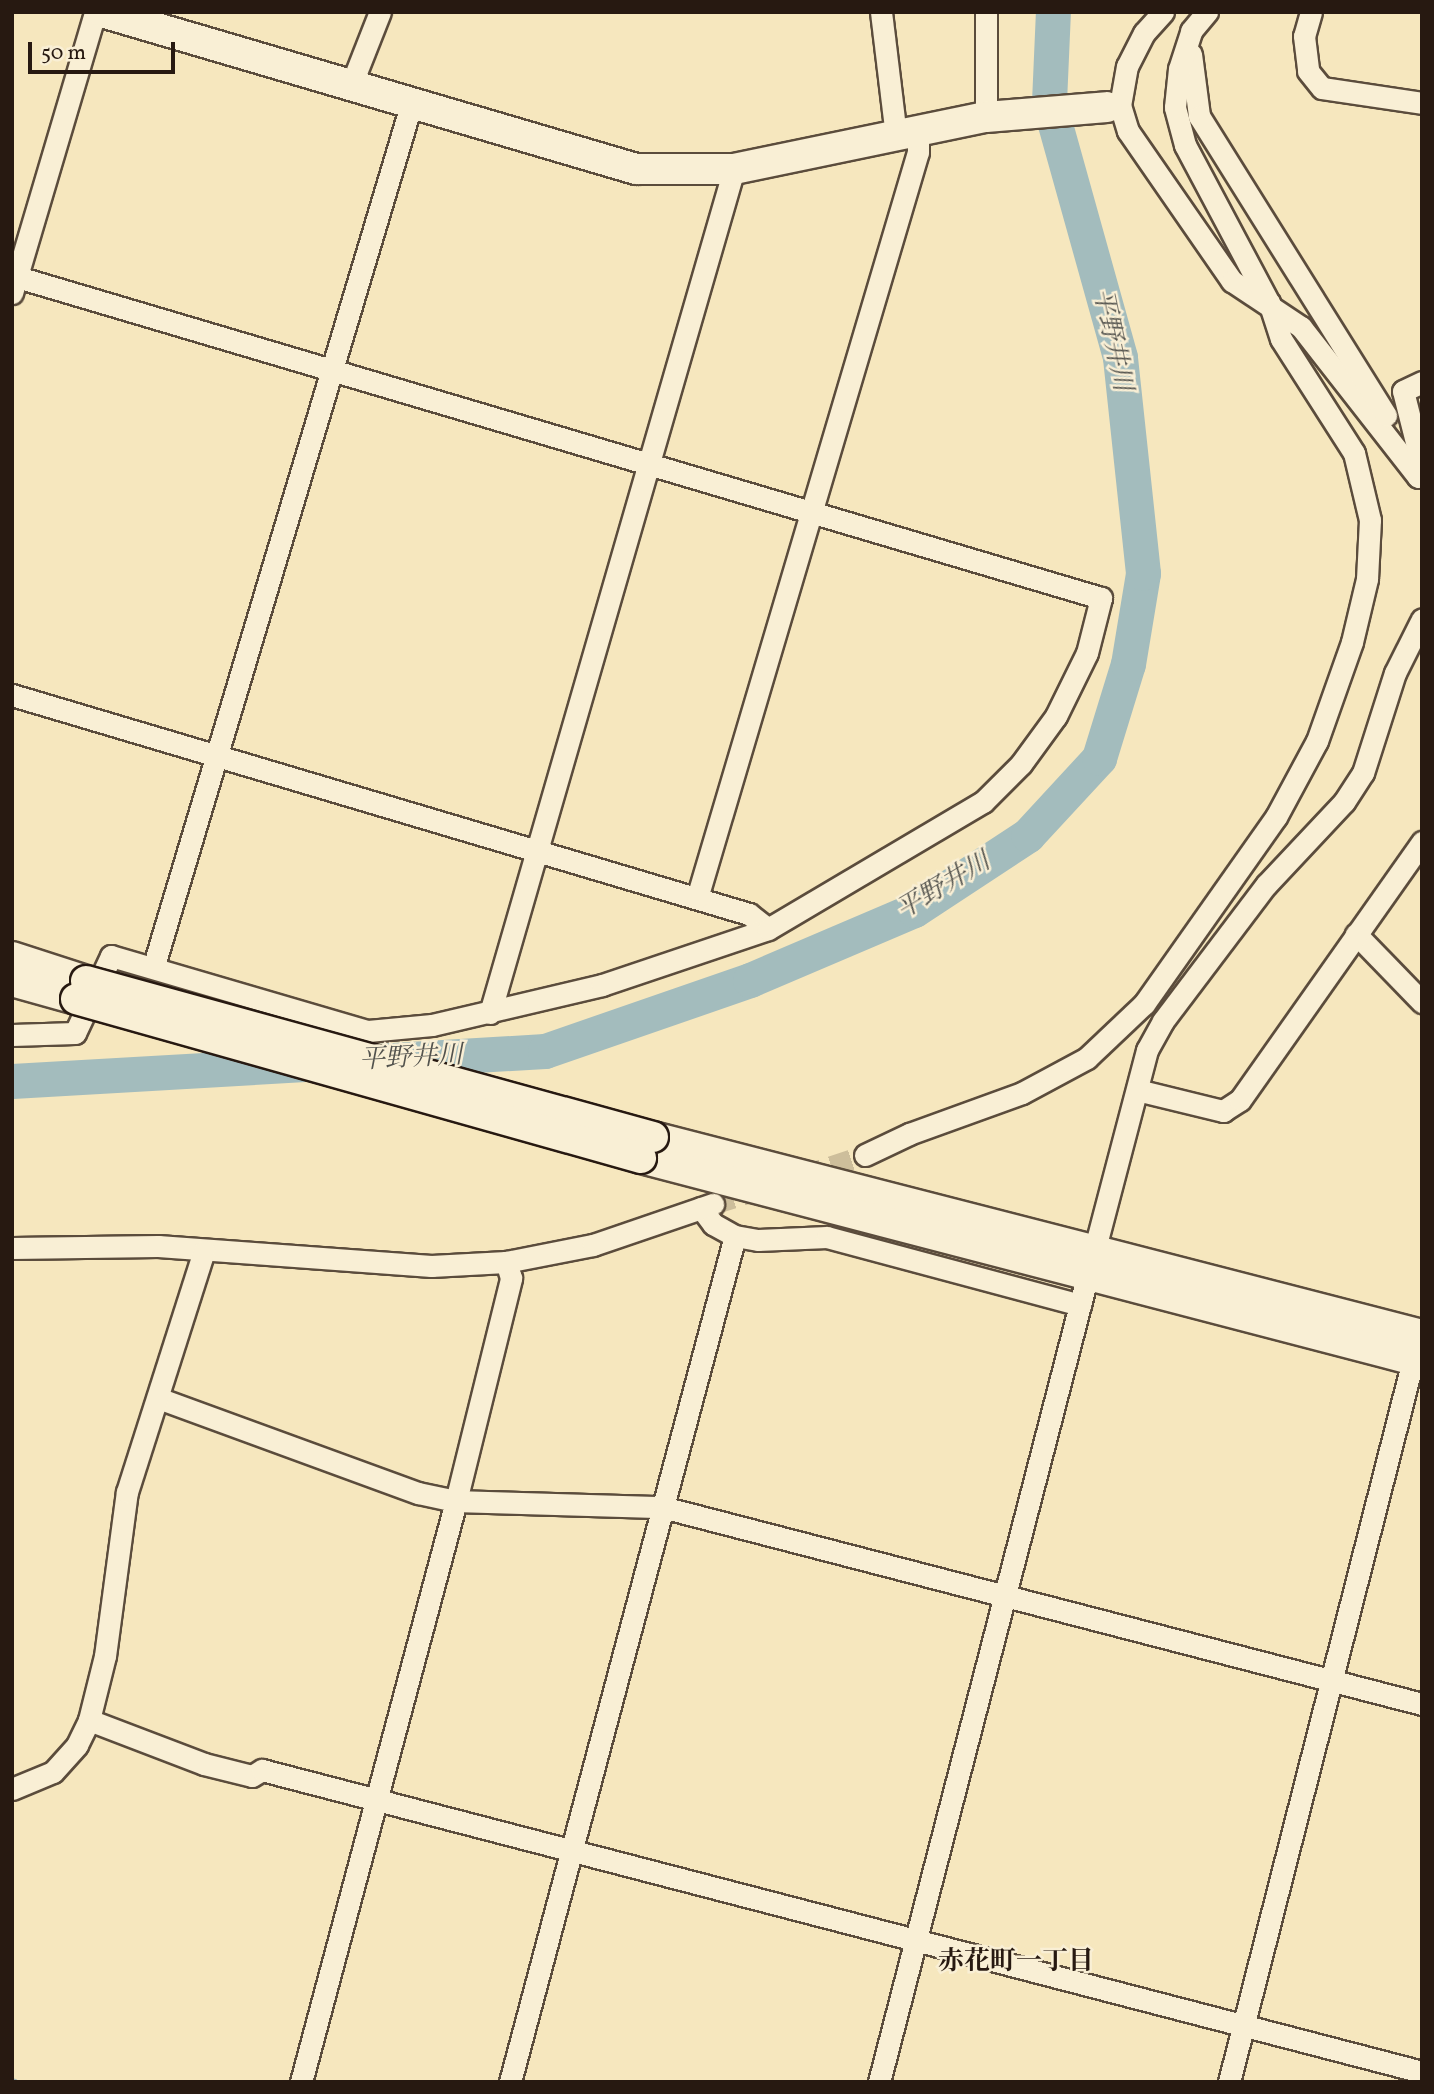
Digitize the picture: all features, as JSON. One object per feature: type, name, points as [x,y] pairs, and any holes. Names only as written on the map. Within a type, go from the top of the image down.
[{"type":"main road","points":[[102,12],[350,88],[636,169],[734,169],[991,117],[1114,106]]},
{"type":"main road","points":[[12,957],[81,990]]},
{"type":"main road","points":[[12,981],[81,990],[647,1147],[1091,1263],[1420,1344]]},
{"type":"street","points":[[12,1035],[75,1033],[111,956],[154,965],[368,1031],[432,1025],[601,985],[768,929],[983,802],[1021,764],[1056,716],[1087,653],[1101,598],[648,466],[333,370],[15,285],[95,12]]},
{"type":"street","points":[[350,88],[380,12]]},
{"type":"street","points":[[697,898],[918,152],[907,134],[881,12]]},
{"type":"street","points":[[986,12],[991,117]]},
{"type":"street","points":[[1163,12],[1144,33],[1127,66],[1114,106],[1128,131],[1232,281],[1269,303],[1301,327],[1420,481]]},
{"type":"street","points":[[865,1155],[1022,1093],[1087,1058],[1144,1004],[1187,947],[1276,817],[1317,741],[1352,642],[1364,591],[1370,520],[1354,453],[1281,339],[1269,303],[1185,145],[1175,107],[1178,69],[1191,30],[1207,12]]},
{"type":"street","points":[[1311,12],[1304,36],[1308,71],[1322,88],[1422,103]]},
{"type":"street","points":[[1191,30],[1191,80],[1199,116],[1404,443],[1420,481]]},
{"type":"street","points":[[154,965],[411,105]]},
{"type":"street","points":[[490,1013],[734,169]]},
{"type":"street","points":[[1420,481],[1421,462],[1403,391],[1422,382]]},
{"type":"street","points":[[879,2082],[1147,1050],[1163,1021],[1266,885],[1344,802],[1363,773],[1395,673],[1422,619]]},
{"type":"street","points":[[12,695],[749,914],[768,929]]},
{"type":"street","points":[[1137,1090],[1223,1111],[1240,1100],[1422,842]]},
{"type":"street","points":[[1356,934],[1422,1002]]},
{"type":"street","points":[[12,1248],[158,1247],[431,1266],[506,1262],[593,1245],[707,1206],[713,1224],[736,1236],[758,1240],[827,1237],[1080,1305]]},
{"type":"street","points":[[510,2082],[736,1236]]},
{"type":"street","points":[[12,1789],[52,1772],[77,1745],[89,1720],[105,1656],[127,1492],[204,1251]]},
{"type":"street","points":[[301,2082],[374,1800],[456,1501],[511,1278],[506,1262]]},
{"type":"street","points":[[1229,2082],[1420,1344]]},
{"type":"street","points":[[158,1398],[380,1480],[456,1501],[662,1507],[1422,1704]]},
{"type":"street","points":[[89,1720],[204,1764],[253,1776],[262,1770],[1422,2072]]},
{"type":"waterway","name":"平野井川","points":[[376,1061],[545,1051],[750,980],[914,910],[1028,835],[1099,758],[1128,664],[1143,573],[1120,357],[1049,102],[1053,12]]},
{"type":"waterway","name":"平野井川","points":[[12,1081],[309,1064]]},
{"type":"tunnel","points":[[802,1176],[865,1155]]},
{"type":"tunnel","points":[[713,1204],[761,1189]]},
{"type":"district","name":"赤花町一丁目","points":[[1016,1963]]}]
